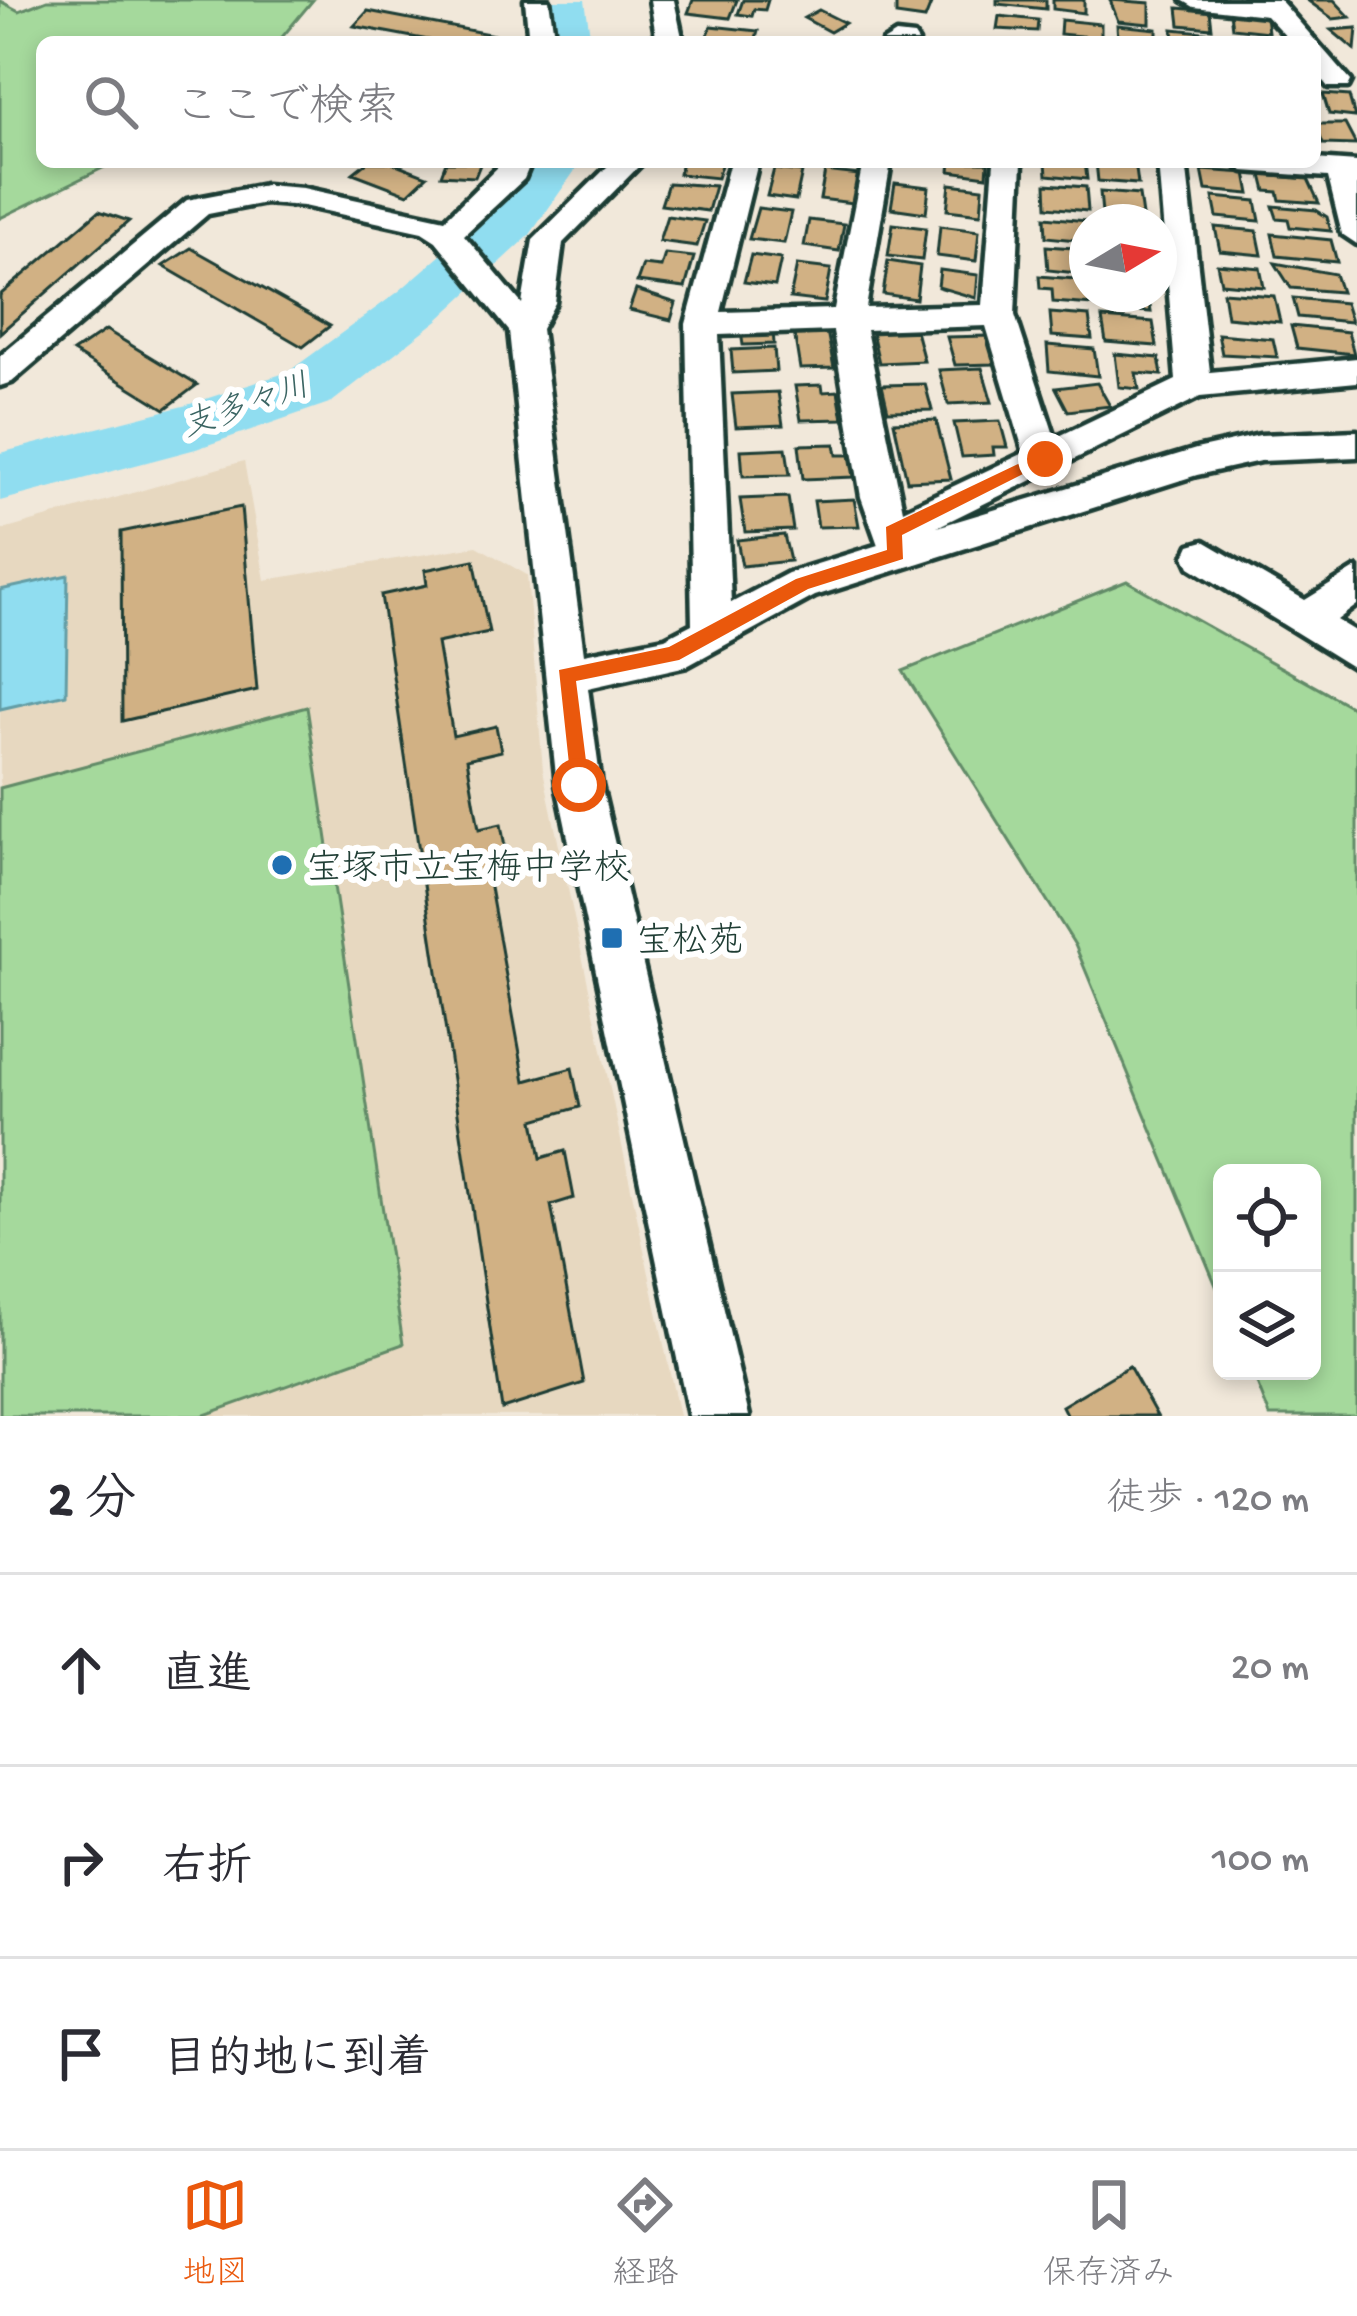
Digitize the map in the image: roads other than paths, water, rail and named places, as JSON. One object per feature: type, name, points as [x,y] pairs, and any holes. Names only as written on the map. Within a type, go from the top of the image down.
[{"type":"street","points":[[537,0],[541,36]]},
{"type":"street","points":[[662,0],[669,36]]},
{"type":"street","points":[[1194,0],[1272,5],[1300,36]]},
{"type":"street","points":[[1321,61],[1338,81],[1321,80]]},
{"type":"street","points":[[452,240],[516,168]]},
{"type":"street","points":[[623,168],[548,240],[538,303],[525,329],[579,785],[719,1416]]},
{"type":"street","points":[[712,632],[702,325],[742,168]]},
{"type":"street","points":[[876,168],[848,320],[879,497],[895,543]]},
{"type":"street","points":[[1008,168],[999,315],[1045,459]]},
{"type":"street","points":[[1173,168],[1194,386]]},
{"type":"street","points":[[1314,168],[1349,171],[1357,234]]},
{"type":"street","points":[[0,374],[198,207],[265,194],[303,197],[432,225],[452,240],[525,329]]},
{"type":"street","points":[[702,325],[999,315]]},
{"type":"street","points":[[566,675],[673,654],[1194,386],[1357,370]]},
{"type":"street","points":[[895,543],[1260,448],[1357,444]]},
{"type":"street","points":[[1204,556],[1357,653]]},
{"type":"street","points":[[1306,621],[1357,584]]},
{"type":"water","points":[[68,575],[66,694],[0,709],[0,590]]},
{"type":"waterway","name":"支多々川","points":[[563,0],[567,36]]},
{"type":"waterway","name":"支多々川","points":[[0,477],[196,426],[310,387],[418,306],[510,224],[551,168]]},
{"type":"place","name":"宝塚市立宝梅中学校","points":[[282,865]]},
{"type":"place","name":"宝松苑","points":[[612,938]]}]
